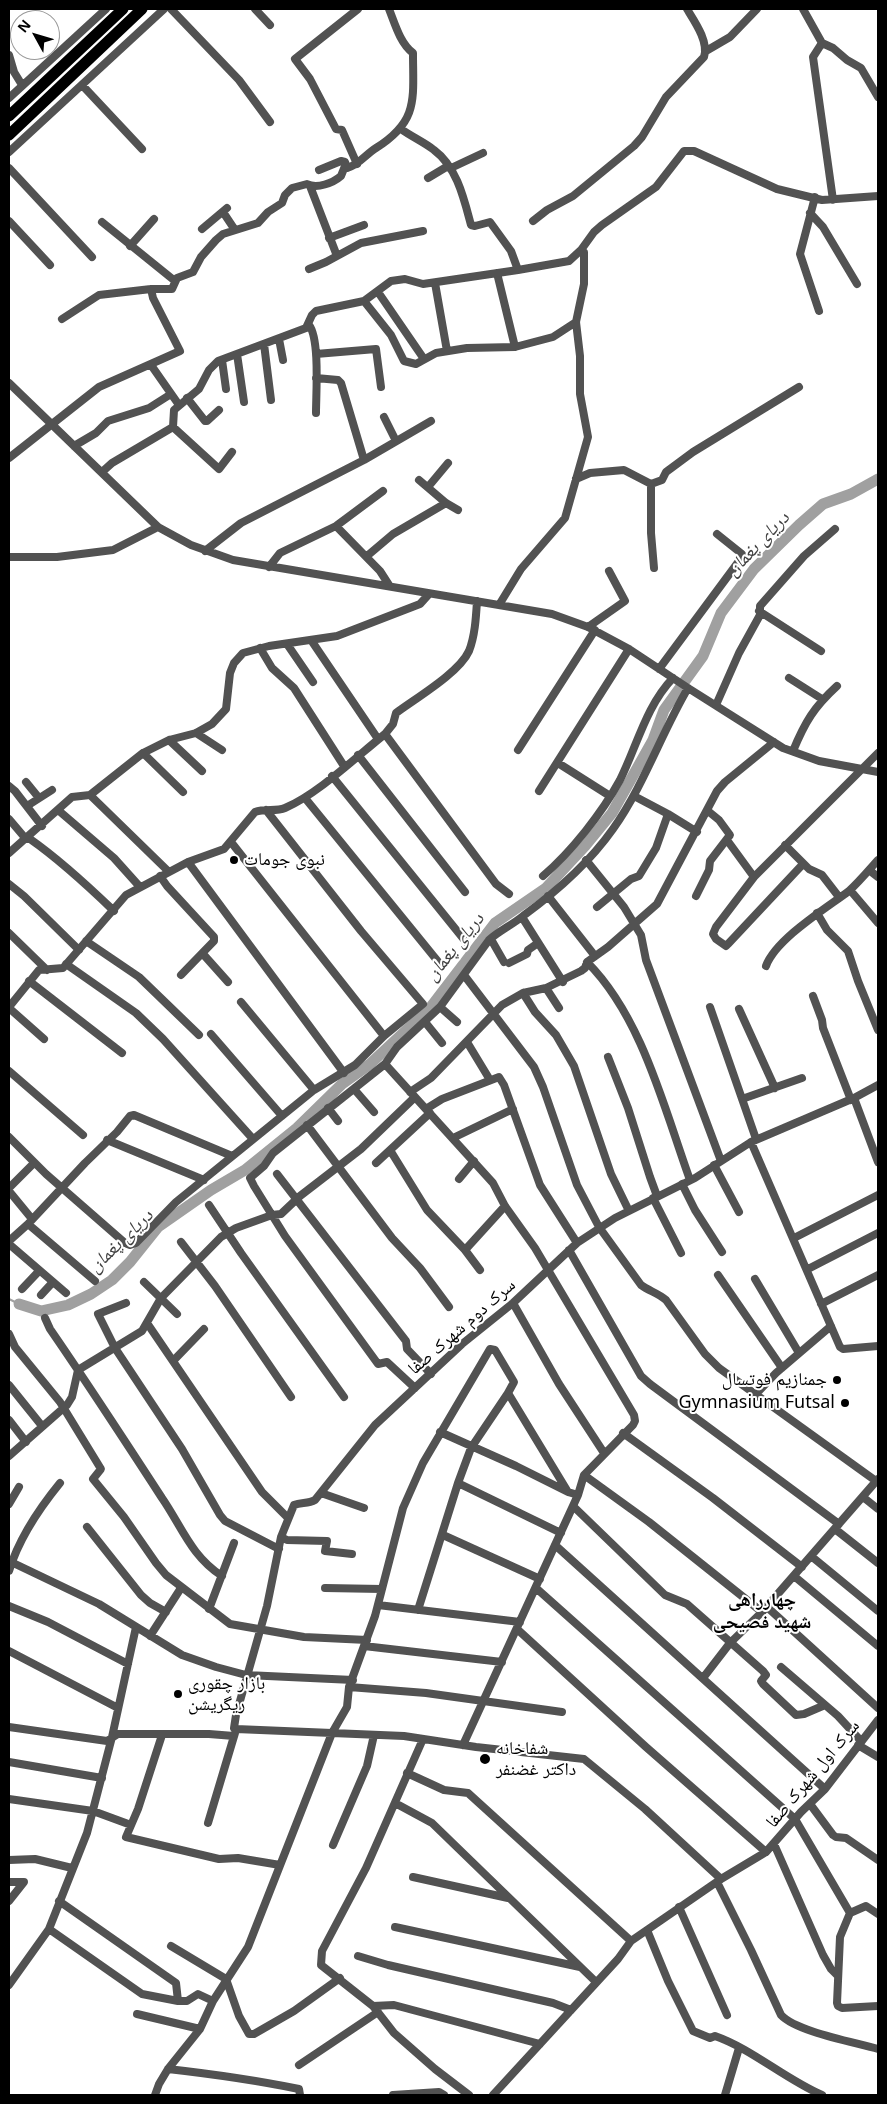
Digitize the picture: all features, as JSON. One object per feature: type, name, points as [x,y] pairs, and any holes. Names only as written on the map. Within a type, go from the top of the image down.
[{"type":"highway","points":[[9,116],[123,9]]},
{"type":"highway","points":[[9,134],[142,9]]},
{"type":"street","points":[[9,98],[106,9]]},
{"type":"street","points":[[9,152],[164,9]]},
{"type":"street","points":[[171,9],[239,80],[270,122]]},
{"type":"street","points":[[255,9],[270,26]]},
{"type":"street","points":[[319,170],[341,161],[344,162],[347,168],[357,164],[401,129],[412,103],[413,53],[402,40],[390,9]]},
{"type":"street","points":[[533,221],[547,210],[573,196],[634,146],[642,137],[666,97],[704,57],[706,51],[696,23],[688,9]]},
{"type":"street","points":[[706,51],[730,37],[757,9]]},
{"type":"street","points":[[803,9],[822,43],[834,48],[847,60],[862,68],[878,97]]},
{"type":"street","points":[[352,10],[295,59],[310,79],[336,129],[342,130],[357,164]]},
{"type":"street","points":[[822,43],[813,56],[832,200]]},
{"type":"street","points":[[9,55],[14,72],[22,85]]},
{"type":"street","points":[[82,85],[142,149]]},
{"type":"street","points":[[401,129],[435,150],[450,167],[458,182],[471,225],[475,226],[490,222],[511,251],[518,270]]},
{"type":"street","points":[[173,427],[174,410],[199,389],[213,364],[303,330],[309,325],[312,315],[316,311],[364,301],[386,284],[404,279],[423,284],[436,283],[569,261],[602,225],[656,187],[684,151],[694,151],[777,189],[822,200],[878,196]]},
{"type":"street","points":[[428,178],[483,153]]},
{"type":"street","points":[[62,319],[99,295],[151,289],[172,289],[181,276],[193,272],[201,257],[223,234],[258,223],[268,212],[280,206],[292,188],[301,184],[318,187],[339,178],[345,166]]},
{"type":"street","points":[[9,168],[92,257]]},
{"type":"street","points":[[310,186],[337,256]]},
{"type":"street","points":[[814,197],[800,254],[819,311]]},
{"type":"street","points":[[202,229],[225,210],[235,230]]},
{"type":"street","points":[[810,213],[823,227],[857,284]]},
{"type":"street","points":[[130,246],[154,219]]},
{"type":"street","points":[[9,221],[50,265]]},
{"type":"street","points":[[102,222],[176,281]]},
{"type":"street","points":[[329,238],[364,225]]},
{"type":"street","points":[[309,269],[361,243],[422,231]]},
{"type":"street","points":[[499,605],[521,569],[565,518],[588,437],[580,394],[580,356],[576,322],[585,278],[585,257],[581,250]]},
{"type":"street","points":[[497,273],[515,347]]},
{"type":"street","points":[[436,283],[448,352]]},
{"type":"street","points":[[9,458],[17,450],[53,425],[72,407],[99,388],[181,349],[153,298],[151,289]]},
{"type":"street","points":[[378,292],[424,360]]},
{"type":"street","points":[[364,301],[391,335],[404,361],[416,364],[436,354],[497,346],[515,347],[553,337],[576,322]]},
{"type":"street","points":[[309,325],[313,330],[316,354],[316,413]]},
{"type":"street","points":[[279,338],[283,360]]},
{"type":"street","points":[[264,344],[271,400]]},
{"type":"street","points":[[316,354],[376,349],[381,387]]},
{"type":"street","points":[[237,354],[244,402]]},
{"type":"street","points":[[222,360],[226,389]]},
{"type":"street","points":[[151,364],[179,405]]},
{"type":"street","points":[[316,378],[338,380],[341,383],[364,460]]},
{"type":"street","points":[[9,382],[158,527],[205,551],[233,560],[269,567],[389,585],[430,594],[552,614],[592,628],[629,648],[687,688],[774,742],[818,761],[878,772]]},
{"type":"street","points":[[576,479],[590,473],[624,470],[651,484],[662,480],[666,472],[693,452],[800,387]]},
{"type":"street","points":[[74,446],[96,433],[108,421],[149,408],[171,394]]},
{"type":"street","points":[[187,398],[207,421],[220,410]]},
{"type":"street","points":[[384,417],[396,442]]},
{"type":"street","points":[[205,551],[241,524],[364,460],[431,421]]},
{"type":"street","points":[[173,427],[219,469],[232,452]]},
{"type":"street","points":[[102,472],[112,463],[173,427]]},
{"type":"street","points":[[428,487],[448,463]]},
{"type":"street","points":[[419,480],[458,510]]},
{"type":"street","points":[[651,484],[651,533],[654,568]]},
{"type":"street","points":[[269,567],[280,553],[336,526],[383,491]]},
{"type":"street","points":[[367,556],[393,534],[446,502]]},
{"type":"street","points":[[336,526],[367,556],[389,585]]},
{"type":"street","points":[[9,557],[57,557],[113,550],[158,527]]},
{"type":"street","points":[[716,705],[739,653],[760,615],[759,611],[763,603],[804,556],[835,529]]},
{"type":"street","points":[[659,669],[742,557],[742,554],[717,534]]},
{"type":"street","points":[[518,750],[592,628],[625,601],[609,571]]},
{"type":"street","points":[[9,852],[42,826],[72,798],[90,795],[143,754],[169,740],[196,733],[212,724],[226,710],[230,673],[234,663],[243,652],[337,636],[420,604],[430,594]]},
{"type":"street","points":[[44,1039],[9,1008],[39,970],[62,968],[114,911],[126,895],[168,871],[224,849],[255,812],[284,809],[305,798],[378,740],[393,724],[396,713],[457,668],[469,651],[475,626],[477,601]]},
{"type":"street","points":[[759,611],[821,651]]},
{"type":"street","points":[[311,640],[378,740]]},
{"type":"street","points":[[287,644],[313,682]]},
{"type":"street","points":[[260,648],[272,668],[294,688],[344,766]]},
{"type":"street","points":[[539,791],[629,648]]},
{"type":"street","points":[[789,678],[822,699]]},
{"type":"street","points":[[543,876],[575,842],[610,796],[620,779],[657,697],[675,679]]},
{"type":"street","points":[[793,751],[808,718],[822,699],[837,686]]},
{"type":"street","points":[[415,1388],[387,1362],[378,1364],[285,1236],[250,1178],[264,1166],[273,1153],[307,1124],[385,1064],[397,1047],[440,1007],[489,940],[562,886],[586,860],[612,830],[634,796],[669,720],[687,688]]},
{"type":"street","points":[[196,733],[222,750]]},
{"type":"street","points":[[385,734],[496,884],[509,894]]},
{"type":"street","points":[[169,740],[202,771]]},
{"type":"street","points":[[9,1456],[63,1408],[72,1397],[78,1370],[135,1336],[148,1323],[161,1298],[195,1262],[228,1233],[236,1228],[272,1215],[281,1214],[360,1149],[467,1042],[493,1012],[523,993],[562,982],[585,968],[587,962],[657,904],[697,832],[717,791],[725,782],[774,742]]},
{"type":"street","points":[[803,864],[726,946],[716,939],[713,934],[716,927],[754,877],[878,753]]},
{"type":"street","points":[[143,754],[183,792]]},
{"type":"street","points":[[358,755],[465,892]]},
{"type":"street","points":[[558,763],[610,796]]},
{"type":"street","points":[[332,776],[466,942]]},
{"type":"street","points":[[26,782],[39,798]]},
{"type":"street","points":[[9,786],[42,826]]},
{"type":"street","points":[[27,806],[52,790]]},
{"type":"street","points":[[90,795],[168,871]]},
{"type":"street","points":[[634,796],[697,832]]},
{"type":"street","points":[[305,798],[440,964]]},
{"type":"street","points":[[58,810],[114,858],[140,887]]},
{"type":"street","points":[[9,1137],[34,1163],[125,1243],[130,1245],[136,1243],[176,1202],[314,1090],[344,1074],[384,1036],[423,1004],[266,810]]},
{"type":"street","points":[[696,896],[709,870],[710,860],[730,835],[728,830],[708,811]]},
{"type":"street","points":[[597,907],[631,879],[639,876],[656,848],[668,814]]},
{"type":"street","points":[[9,819],[26,839],[30,838],[48,851],[114,911]]},
{"type":"street","points":[[727,840],[754,877]]},
{"type":"street","points":[[231,842],[384,1036]]},
{"type":"street","points":[[785,845],[803,864],[822,874],[840,897]]},
{"type":"street","points":[[586,860],[614,894],[644,939],[646,960],[718,1163],[739,1212]]},
{"type":"street","points":[[766,966],[769,958],[779,948],[817,913],[850,890],[878,860]]},
{"type":"street","points":[[188,862],[344,1074]]},
{"type":"street","points":[[869,870],[878,877]]},
{"type":"street","points":[[160,876],[214,937],[214,940],[203,954],[181,975]]},
{"type":"street","points":[[9,884],[24,896],[79,950]]},
{"type":"street","points":[[850,890],[878,923]]},
{"type":"street","points":[[548,896],[596,956]]},
{"type":"street","points":[[817,913],[827,930],[848,951],[878,1030]]},
{"type":"street","points":[[522,917],[562,982]]},
{"type":"street","points":[[9,933],[47,970]]},
{"type":"street","points":[[489,940],[492,941],[507,963],[527,954],[529,949],[538,943]]},
{"type":"street","points":[[86,941],[139,977],[199,1035]]},
{"type":"street","points":[[203,954],[228,982]]},
{"type":"street","points":[[587,962],[602,976],[640,1041],[690,1180]]},
{"type":"street","points":[[66,964],[136,1013],[163,1039],[253,1139]]},
{"type":"street","points":[[464,975],[534,1067],[543,1086],[577,1185],[600,1227],[642,1285],[659,1293],[666,1300],[705,1354],[719,1368],[877,1480],[765,1610],[730,1643],[703,1678]]},
{"type":"street","points":[[29,981],[122,1053]]},
{"type":"street","points":[[546,988],[559,1008]]},
{"type":"street","points":[[523,993],[535,1012],[556,1036],[574,1066],[611,1174],[629,1211]]},
{"type":"street","points":[[813,996],[822,1020],[822,1028],[878,1162]]},
{"type":"street","points":[[240,1002],[314,1090]]},
{"type":"street","points":[[440,1007],[457,1022]]},
{"type":"street","points":[[710,1007],[754,1140],[831,1326],[843,1349],[878,1346]]},
{"type":"street","points":[[739,1009],[775,1088]]},
{"type":"street","points":[[425,1022],[442,1043]]},
{"type":"street","points":[[212,1034],[282,1116]]},
{"type":"street","points":[[467,1042],[490,1080]]},
{"type":"street","points":[[608,1057],[628,1108],[655,1197],[681,1253]]},
{"type":"street","points":[[385,1064],[493,1183],[505,1206],[535,1248],[634,1415],[635,1421],[584,1475],[578,1495],[561,1533],[463,1745]]},
{"type":"street","points":[[9,1071],[83,1135]]},
{"type":"street","points":[[376,1163],[442,1099],[499,1077],[513,1108],[540,1185],[577,1243]]},
{"type":"street","points":[[742,1099],[802,1078]]},
{"type":"street","name":"سرک دوم شهرک صفا","points":[[208,1823],[235,1733],[236,1714],[267,1606],[281,1537],[294,1505],[310,1503],[321,1493],[375,1425],[462,1344],[513,1303],[577,1243],[600,1227],[690,1180],[754,1140],[853,1099],[878,1086]]},
{"type":"street","points":[[354,1088],[374,1112]]},
{"type":"street","points":[[328,1108],[338,1121]]},
{"type":"street","points":[[453,1138],[513,1108]]},
{"type":"street","points":[[9,1257],[11,1245],[30,1221],[118,1132],[128,1117],[134,1115],[232,1156]]},
{"type":"street","points":[[307,1124],[392,1238],[420,1268],[449,1308]]},
{"type":"street","points":[[108,1140],[204,1180]]},
{"type":"street","points":[[390,1150],[427,1210],[465,1250],[480,1270]]},
{"type":"street","points":[[459,1179],[474,1162]]},
{"type":"street","points":[[34,1163],[9,1190],[30,1221],[96,1281]]},
{"type":"street","points":[[276,1174],[406,1341],[407,1349],[431,1374]]},
{"type":"street","points":[[682,1184],[695,1210],[722,1252]]},
{"type":"street","points":[[794,1238],[878,1195]]},
{"type":"street","points":[[210,1205],[344,1397]]},
{"type":"street","points":[[465,1250],[505,1206]]},
{"type":"street","points":[[808,1269],[878,1234]]},
{"type":"street","points":[[181,1242],[215,1286],[291,1397]]},
{"type":"street","points":[[11,1245],[66,1293]]},
{"type":"street","points":[[569,1250],[641,1376],[837,1527],[878,1563]]},
{"type":"street","points":[[22,1289],[39,1271]]},
{"type":"street","points":[[718,1275],[782,1368]]},
{"type":"street","points":[[821,1304],[878,1275]]},
{"type":"street","points":[[755,1279],[799,1353]]},
{"type":"street","points":[[42,1295],[53,1282]]},
{"type":"street","points":[[144,1282],[176,1314]]},
{"type":"street","points":[[126,1303],[98,1314],[115,1348],[182,1449],[226,1521],[279,1549]]},
{"type":"street","points":[[513,1303],[559,1384],[604,1453]]},
{"type":"street","points":[[45,1318],[50,1329],[164,1501],[188,1542],[212,1570],[222,1576]]},
{"type":"street","points":[[148,1323],[262,1492],[288,1518]]},
{"type":"street","points":[[755,1395],[782,1368],[831,1326]]},
{"type":"street","points":[[174,1360],[204,1330]]},
{"type":"street","points":[[9,1334],[12,1349],[60,1402],[101,1468],[93,1479],[124,1516],[156,1562],[181,1588],[230,1624],[304,1637],[366,1643],[502,1662]]},
{"type":"street","points":[[156,2095],[159,2084],[168,2069],[200,2029],[213,2002],[248,1947],[332,1733],[347,1707],[351,1683],[378,1605],[403,1508],[440,1432],[490,1349],[495,1350],[514,1382],[471,1448],[418,1610]]},
{"type":"street","points":[[9,1385],[42,1426]]},
{"type":"street","points":[[508,1393],[568,1492]]},
{"type":"street","points":[[9,1420],[26,1442]]},
{"type":"street","points":[[440,1432],[471,1448],[516,1466],[568,1492],[578,1495]]},
{"type":"street","points":[[624,1433],[713,1498],[802,1567]]},
{"type":"street","points":[[584,1475],[765,1610],[878,1708]]},
{"type":"street","points":[[9,1571],[10,1561],[38,1511],[60,1483]]},
{"type":"street","points":[[458,1483],[561,1533]]},
{"type":"street","points":[[9,1504],[19,1487]]},
{"type":"street","points":[[321,1493],[364,1508]]},
{"type":"street","points":[[862,1497],[878,1509]]},
{"type":"street","points":[[573,1506],[665,1595],[687,1604],[762,1671],[766,1675],[762,1681],[763,1684],[796,1715],[804,1714],[825,1705]]},
{"type":"street","points":[[87,1527],[141,1595],[150,1603],[166,1612]]},
{"type":"street","points":[[443,1535],[540,1579]]},
{"type":"street","points":[[281,1537],[288,1540],[327,1541],[325,1551],[352,1554]]},
{"type":"street","points":[[209,1609],[234,1543]]},
{"type":"street","points":[[555,1545],[825,1789]]},
{"type":"street","points":[[811,1556],[878,1610]]},
{"type":"street","points":[[10,1561],[99,1604],[182,1654],[216,1667],[246,1675],[351,1683],[562,1712]]},
{"type":"street","points":[[794,1576],[878,1646]]},
{"type":"street","points":[[150,1636],[181,1588]]},
{"type":"street","points":[[325,1588],[382,1589]]},
{"type":"street","points":[[536,1588],[795,1819],[850,1913]]},
{"type":"street","points":[[378,1605],[518,1626],[646,1747],[766,1852]]},
{"type":"street","points":[[9,1606],[48,1622],[128,1664]]},
{"type":"street","points":[[9,1985],[49,1929],[87,1833],[112,1737],[136,1628]]},
{"type":"street","points":[[9,1651],[118,1708]]},
{"type":"street","points":[[781,1667],[838,1716],[860,1743],[878,1756]]},
{"type":"street","name":"سرک اول شهرک صفا","points":[[493,2095],[618,1959],[631,1941],[719,1880],[766,1852],[825,1789],[878,1720]]},
{"type":"street","points":[[9,1727],[107,1741],[118,1734],[332,1733],[374,1735],[423,1739],[584,1760],[645,1809],[719,1880],[781,2015],[786,2021],[808,2030],[878,2049]]},
{"type":"street","points":[[162,1735],[138,1810],[126,1837],[219,1859],[238,1858],[280,1865]]},
{"type":"street","points":[[333,1845],[367,1766],[374,1735]]},
{"type":"street","points":[[423,1739],[366,1868],[322,1951],[321,1965],[340,1978],[376,2009],[394,2033],[435,2069],[469,2095]]},
{"type":"street","points":[[9,1762],[102,1778]]},
{"type":"street","points":[[407,1773],[444,1790],[468,1793],[631,1941]]},
{"type":"street","points":[[9,1799],[93,1811],[130,1825]]},
{"type":"street","points":[[395,1803],[432,1823],[596,1982]]},
{"type":"street","points":[[810,1804],[836,1837],[846,1838],[878,1860]]},
{"type":"street","points":[[774,1844],[823,1955],[837,1975]]},
{"type":"street","points":[[9,1860],[35,1859],[72,1868]]},
{"type":"street","points":[[413,1876],[510,1898]]},
{"type":"street","points":[[9,1882],[24,1882],[9,1901]]},
{"type":"street","points":[[60,1901],[176,1983],[178,2001]]},
{"type":"street","points":[[878,1914],[866,1906],[850,1913],[840,1937],[837,1975],[838,2006],[842,2008],[878,2006]]},
{"type":"street","points":[[680,1907],[727,2016]]},
{"type":"street","points":[[395,1927],[580,1967]]},
{"type":"street","points":[[49,1929],[142,1994],[187,2001],[198,1994],[213,2002]]},
{"type":"street","points":[[647,1930],[668,1982],[693,2031],[710,2038],[715,2036],[728,2040],[789,2079],[822,2095]]},
{"type":"street","points":[[171,1946],[226,1980],[239,2016],[249,2034],[254,2034],[294,2011],[340,1978]]},
{"type":"street","points":[[358,1956],[388,1965],[554,2003],[571,2010]]},
{"type":"street","points":[[299,2065],[376,2009],[394,2005],[540,2044]]},
{"type":"street","points":[[137,2014],[200,2029]]},
{"type":"street","points":[[725,2095],[739,2048]]},
{"type":"street","points":[[168,2069],[227,2075],[299,2089],[300,2095]]},
{"type":"street","points":[[393,2095],[439,2092],[444,2095]]},
{"type":"waterway","name":"دریای پغمان","points":[[19,1304],[41,1311],[68,1305],[91,1294],[112,1280],[130,1262],[158,1227],[211,1190],[245,1170],[297,1128],[342,1084],[370,1064],[430,1008],[495,923],[546,888],[585,846],[612,813],[653,740],[664,710],[703,656],[721,613],[754,569],[823,504],[851,494],[878,479]]},
{"type":"waterway","points":[[9,1299],[19,1304]]},
{"type":"place","name":"نبوی جومات","points":[[234,860]]},
{"type":"place","name":"جمنازیم فوتسال","points":[[837,1380]]},
{"type":"place","name":"Gymnasium Futsal","points":[[845,1403]]},
{"type":"place","name":"بازار چقوری ریگریشن","points":[[178,1694]]},
{"type":"place","name":"شفاخانه داکتر غضنفر","points":[[485,1759]]},
{"type":"district","name":"چهارراهی شهید فصیحی","points":[[762,1612]]}]
